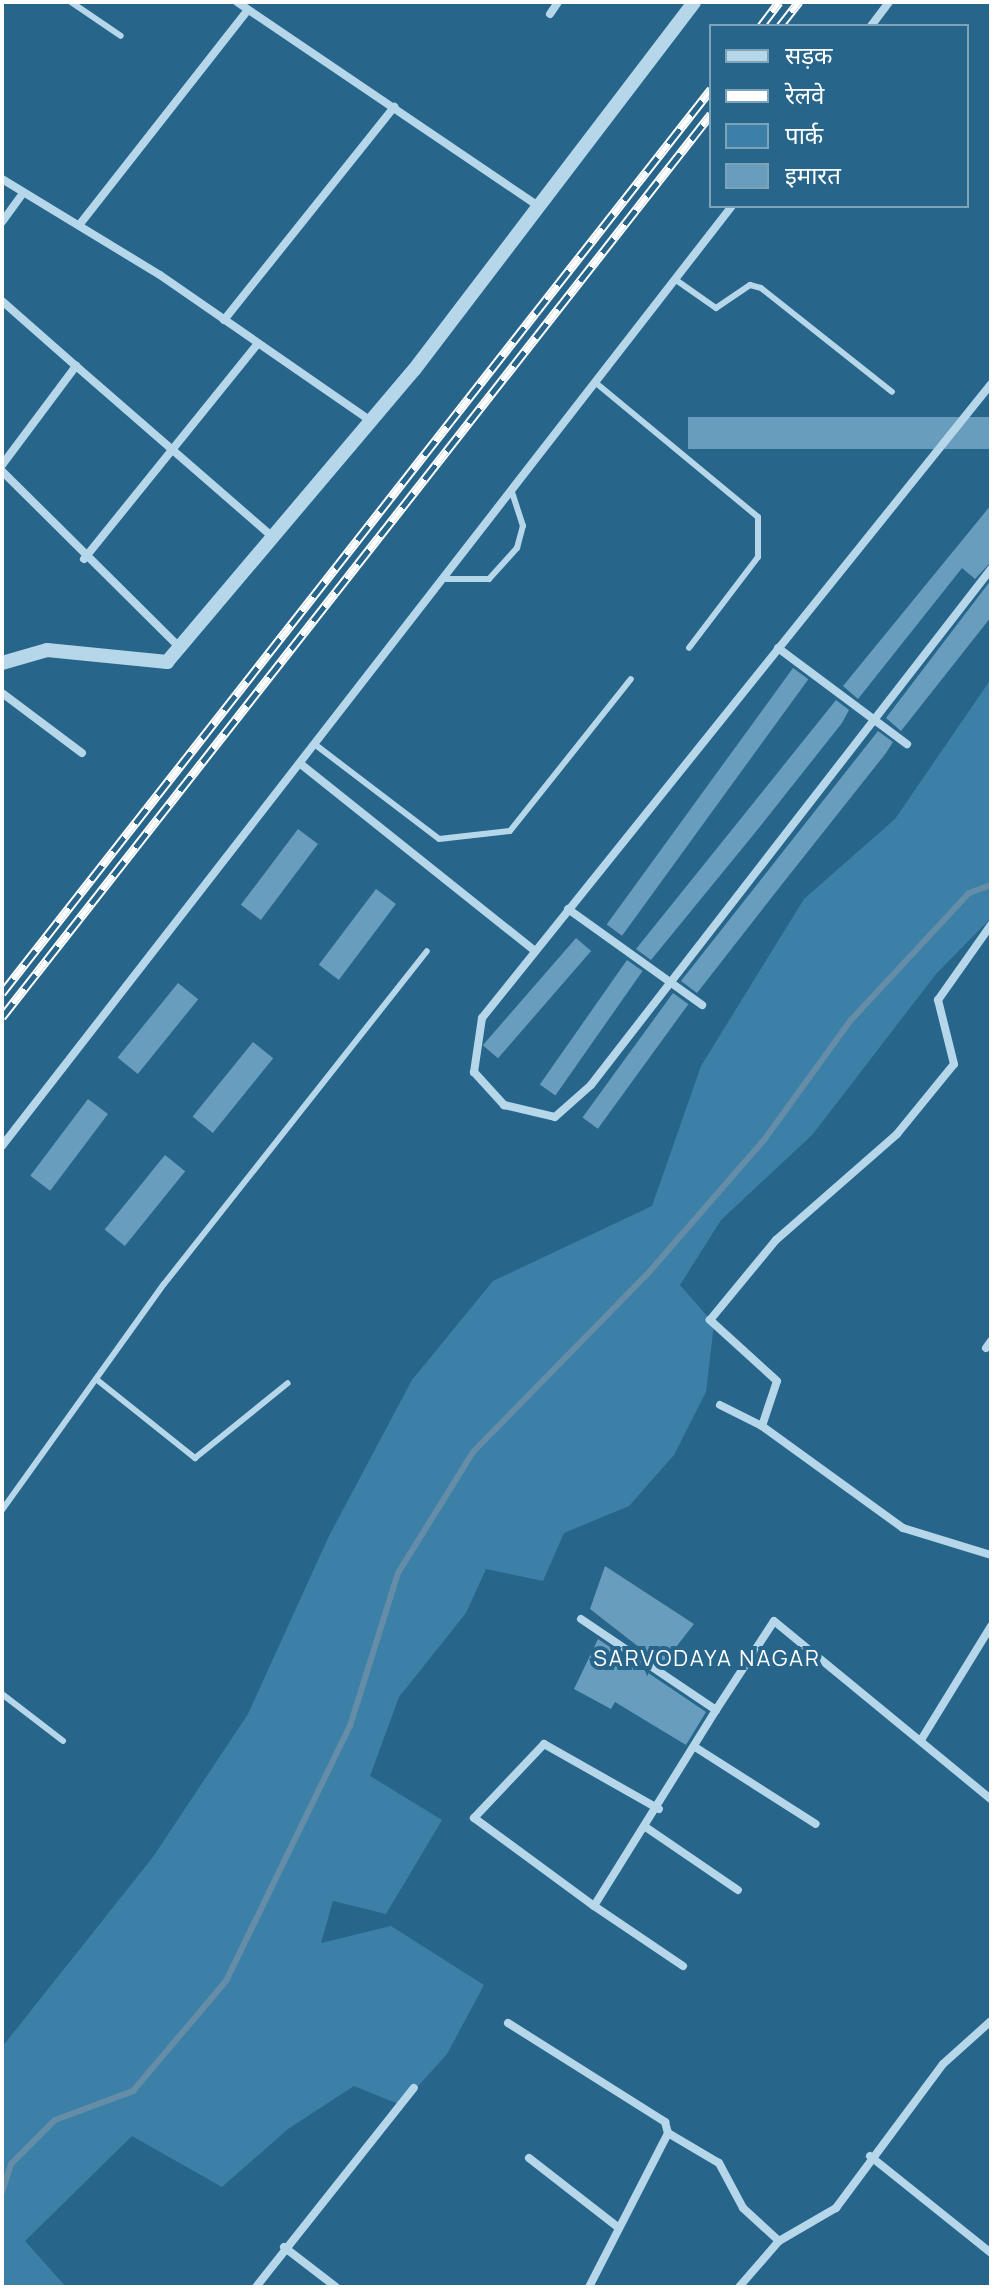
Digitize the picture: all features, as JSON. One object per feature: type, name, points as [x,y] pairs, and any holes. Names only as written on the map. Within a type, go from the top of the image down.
[{"type":"street","points":[[237,2],[538,206]]},
{"type":"street","points":[[550,14],[558,2]]},
{"type":"street","points":[[2,663],[47,650],[153,664],[180,648],[371,421],[694,2]]},
{"type":"street","points":[[872,24],[889,2]]},
{"type":"street","points":[[80,224],[248,10]]},
{"type":"street","points":[[224,320],[394,107]]},
{"type":"street","points":[[2,179],[22,194],[80,224],[371,421]]},
{"type":"street","points":[[2,222],[22,194]]},
{"type":"street","points":[[2,1146],[317,746],[730,208]]},
{"type":"street","points":[[2,301],[274,538]]},
{"type":"street","points":[[84,559],[256,346]]},
{"type":"street","points":[[76,366],[2,468],[84,559],[180,648]]},
{"type":"street","points":[[991,384],[482,1018],[474,1072],[504,1105],[555,1117],[591,1085],[991,569]]},
{"type":"street","points":[[778,648],[907,744]]},
{"type":"street","points":[[2,693],[82,753]]},
{"type":"street","points":[[302,765],[535,951]]},
{"type":"street","points":[[568,909],[702,1005]]},
{"type":"street","points":[[762,1426],[777,1381],[710,1320],[776,1240],[897,1134],[954,1064],[938,1000],[991,925]]},
{"type":"street","points":[[720,1405],[762,1426],[903,1528],[991,1555]]},
{"type":"street","points":[[581,1619],[716,1710]]},
{"type":"street","points":[[594,1906],[659,1809],[770,1621],[991,1799]]},
{"type":"street","points":[[921,1740],[991,1626]]},
{"type":"street","points":[[659,1809],[544,1744],[474,1818],[594,1906],[683,1966]]},
{"type":"street","points":[[695,1747],[816,1824]]},
{"type":"street","points":[[647,1828],[738,1890]]},
{"type":"street","points":[[739,2287],[779,2241],[836,2208],[870,2156],[943,2064],[987,2032],[991,2021]]},
{"type":"street","points":[[508,2023],[665,2122],[668,2133],[589,2287]]},
{"type":"street","points":[[256,2287],[284,2247],[414,2088]]},
{"type":"street","points":[[668,2133],[719,2163],[743,2208],[779,2241]]},
{"type":"street","points":[[870,2156],[991,2253]]},
{"type":"street","points":[[529,2158],[619,2228]]},
{"type":"street","points":[[284,2247],[336,2287]]},
{"type":"lane","points":[[71,2],[121,36]]},
{"type":"lane","points":[[676,280],[716,308],[750,285],[761,288],[892,392]]},
{"type":"lane","points":[[596,383],[758,517],[758,557],[689,648]]},
{"type":"lane","points":[[445,579],[489,579],[517,548],[523,526],[512,492]]},
{"type":"lane","points":[[317,746],[439,839],[510,831],[631,679]]},
{"type":"lane","points":[[2,1510],[96,1379],[427,951]]},
{"type":"lane","points":[[96,1379],[195,1458],[288,1383]]},
{"type":"lane","points":[[2,1694],[63,1741]]},
{"type":"green space","points":[[991,679],[991,918],[936,974],[813,1134],[721,1220],[680,1285],[714,1324],[706,1392],[674,1455],[629,1506],[564,1533],[543,1581],[486,1569],[466,1613],[399,1697],[370,1776],[442,1820],[386,1914],[333,1901],[321,1943],[391,1926],[484,1985],[447,2054],[401,2105],[354,2086],[288,2129],[222,2187],[132,2136],[25,2241],[66,2287],[2,2287],[2,2047],[153,1857],[248,1714],[329,1536],[412,1380],[493,1281],[652,1206],[701,1066],[804,899],[895,819]]},
{"type":"building","points":[[688,417],[991,417],[991,449],[688,449]]},
{"type":"building","points":[[991,505],[991,562],[975,579],[962,568],[858,699],[843,686]]},
{"type":"building","points":[[991,580],[991,617],[901,731],[886,718]]},
{"type":"building","points":[[793,668],[808,679],[622,936],[607,924]]},
{"type":"building","points":[[836,700],[849,710],[842,723],[754,834],[651,960],[636,949]]},
{"type":"building","points":[[878,731],[893,742],[886,753],[697,993],[681,981]]},
{"type":"building","points":[[298,829],[318,844],[261,920],[241,905]]},
{"type":"building","points":[[376,889],[396,904],[339,980],[319,965]]},
{"type":"building","points":[[576,938],[591,951],[498,1058],[483,1045]]},
{"type":"building","points":[[627,960],[643,971],[555,1095],[540,1085]]},
{"type":"building","points":[[178,983],[198,999],[138,1074],[118,1058]]},
{"type":"building","points":[[673,993],[688,1004],[598,1129],[582,1118]]},
{"type":"building","points":[[253,1042],[273,1058],[213,1133],[193,1117]]},
{"type":"building","points":[[88,1099],[108,1114],[50,1191],[30,1176]]},
{"type":"building","points":[[165,1155],[185,1171],[125,1246],[105,1230]]},
{"type":"building","points":[[605,1566],[694,1624],[662,1665],[590,1609]]},
{"type":"building","points":[[598,1639],[706,1712],[686,1745],[615,1702],[611,1709],[574,1689]]},
{"type":"waterway","points":[[2,2192],[11,2164],[55,2120],[133,2091],[226,1981],[350,1726],[398,1573],[473,1452],[650,1271],[764,1140],[851,1020],[969,893],[991,885]]},
{"type":"railway","points":[[762,24],[779,2]]},
{"type":"railway","points":[[782,24],[799,2]]},
{"type":"railway","points":[[2,993],[709,92]]},
{"type":"railway","points":[[2,1017],[709,117]]},
{"type":"district","name":"SARVODAYA NAGAR","points":[[707,1659]]}]
